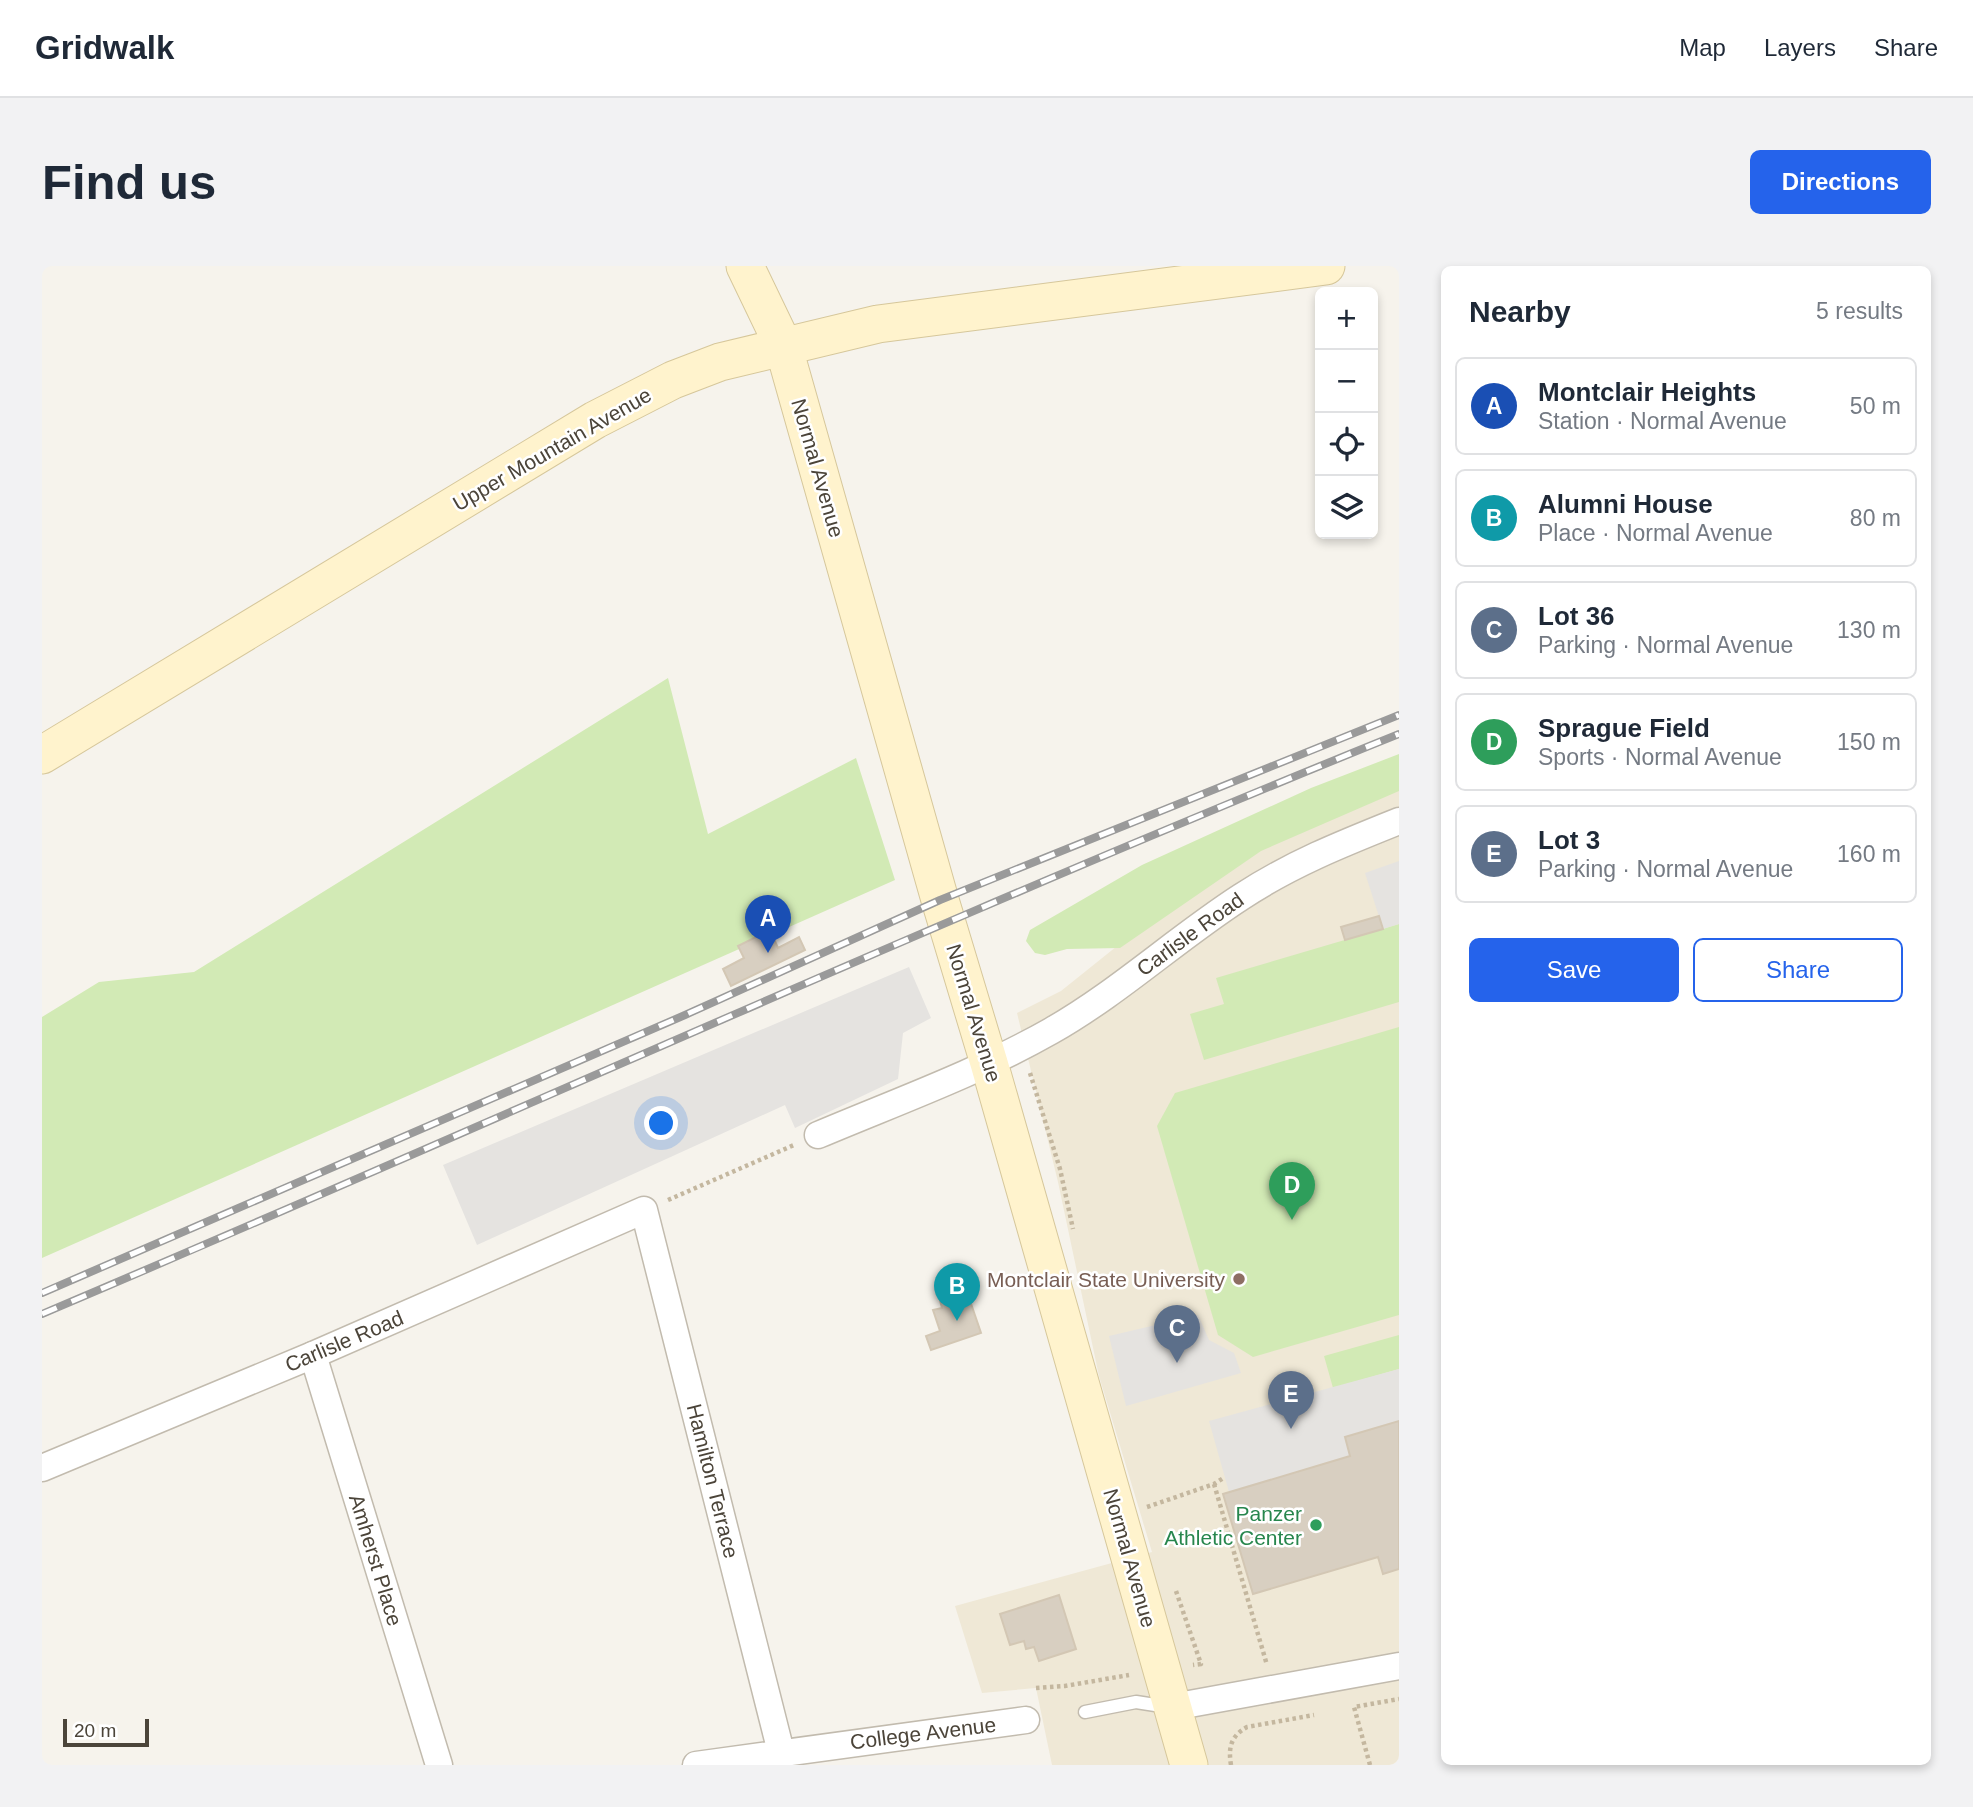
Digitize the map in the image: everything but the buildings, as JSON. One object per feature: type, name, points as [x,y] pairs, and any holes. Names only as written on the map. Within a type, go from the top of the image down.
[{"type":"street","name":"Normal Avenue","points":[[745,266],[783,345],[1189,1765]]},
{"type":"street","name":"Upper Mountain Avenue","points":[[42,755],[595,420],[673,380],[720,362],[878,324],[1326,266]]},
{"type":"street","name":"Carlisle Road","points":[[818,1135],[989,1063],[1051,1031],[1093,1004],[1241,897],[1281,872],[1399,821]]},
{"type":"street","name":"Carlisle Road","points":[[42,1468],[313,1355],[644,1210]]},
{"type":"street","name":"Hamilton Terrace","points":[[644,1210],[782,1752]]},
{"type":"street","name":"Amherst Place","points":[[313,1355],[439,1765]]},
{"type":"street","points":[[1173,1707],[1399,1666]]},
{"type":"street","name":"College Avenue","points":[[696,1765],[1026,1720]]},
{"type":"lane","points":[[1085,1712],[1136,1702],[1173,1707]]},
{"type":"path","points":[[644,1210],[818,1135]]},
{"type":"path","points":[[1147,1507],[1214,1484],[1224,1477]]},
{"type":"path","points":[[1214,1484],[1267,1666]]},
{"type":"path","points":[[1370,1765],[1354,1707],[1399,1699]]},
{"type":"path","points":[[1231,1765],[1231,1741],[1247,1727],[1314,1715]]},
{"type":"shaded area","name":"Montclair State University","points":[[1399,775],[1399,1765],[1052,1765],[1036,1688],[982,1693],[955,1606],[1152,1552],[1099,1376],[1058,1182],[1017,1013],[1061,991],[1268,825]]},
{"type":"shaded area","points":[[1399,861],[1399,924],[1383,929],[1365,873]]},
{"type":"shaded area","points":[[909,967],[931,1018],[903,1033],[898,1079],[795,1128],[785,1105],[477,1245],[443,1165]]},
{"type":"shaded area","points":[[1198,1315],[1209,1340],[1234,1353],[1241,1373],[1126,1406],[1109,1336]]},
{"type":"shaded area","points":[[1399,1369],[1399,1421],[1345,1437],[1350,1456],[1229,1492],[1209,1421]]},
{"type":"green space","points":[[668,678],[708,834],[856,758],[895,880],[42,1258],[42,1017],[99,982],[194,972]]},
{"type":"green space","points":[[1399,754],[1399,791],[1261,851],[1120,948],[1067,949],[1045,955],[1035,953],[1026,941],[1030,930],[1142,865],[1311,788]]},
{"type":"green space","points":[[1399,924],[1399,1002],[1204,1060],[1190,1014],[1224,1004],[1216,978]]},
{"type":"green space","points":[[1399,1027],[1399,1315],[1253,1357],[1218,1335],[1157,1126],[1175,1093]]},
{"type":"green space","points":[[1399,1335],[1399,1369],[1333,1388],[1324,1356]]},
{"type":"railway","points":[[42,1293],[685,1015],[940,900],[1399,715]]},
{"type":"railway","points":[[42,1314],[1058,875],[1399,734]]},
{"type":"place","name":"Montclair Heights","points":[[768,953]]},
{"type":"place","name":"Sprague Field","points":[[1292,1220]]},
{"type":"place","name":"Montclair State University","points":[[1239,1279]]},
{"type":"place","name":"Alumni House","points":[[957,1321]]},
{"type":"place","name":"Lot 36","points":[[1177,1363]]},
{"type":"place","name":"Lot 3","points":[[1291,1429]]},
{"type":"place","name":"Panzer Athletic Center","points":[[1316,1525]]}]
